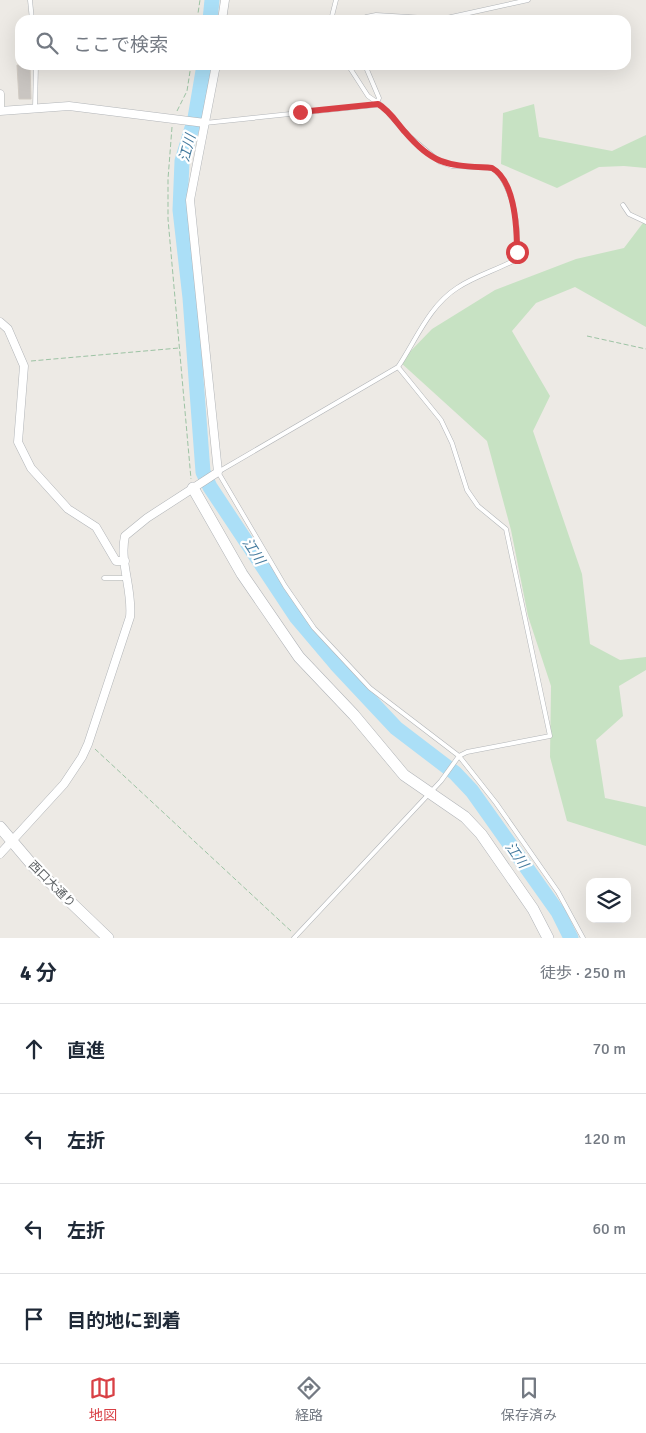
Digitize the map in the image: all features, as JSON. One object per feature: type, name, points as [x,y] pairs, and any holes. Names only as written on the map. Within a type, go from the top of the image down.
[{"type":"street","points":[[223,15],[225,0]]},
{"type":"street","points":[[0,854],[72,774],[88,744],[127,628],[131,601],[124,542],[129,532],[216,474],[190,200],[215,70]]},
{"type":"street","points":[[0,94],[0,110],[69,106],[205,123]]},
{"type":"street","points":[[0,322],[8,329],[23,362],[18,436],[31,468],[68,509],[96,527],[116,561],[125,561]]},
{"type":"street","points":[[195,487],[242,574],[299,657],[354,715],[404,775],[428,794],[465,817],[481,834],[533,909],[548,938]]},
{"type":"street","name":"西口大通り","points":[[0,827],[11,842],[54,887],[108,938]]},
{"type":"lane","points":[[30,0],[32,15]]},
{"type":"lane","points":[[332,15],[336,0]]},
{"type":"lane","points":[[460,15],[528,0]]},
{"type":"lane","points":[[35,108],[36,70]]},
{"type":"lane","points":[[351,70],[364,91],[409,136],[440,162],[452,166],[492,168],[497,171],[503,178],[511,199],[517,225],[517,252],[513,261],[478,275],[455,289],[438,306],[414,338],[398,367],[216,474],[285,586],[314,628],[370,688],[459,756],[496,803],[553,885],[583,938]]},
{"type":"lane","points":[[367,70],[379,98],[378,104]]},
{"type":"lane","points":[[205,123],[378,104]]},
{"type":"lane","points":[[623,205],[629,214],[646,222]]},
{"type":"lane","points":[[295,937],[441,781],[459,756],[466,752],[550,736],[543,712],[506,529],[478,506],[467,490],[452,443],[441,420],[398,367]]},
{"type":"lane","points":[[104,578],[127,578]]},
{"type":"path","points":[[198,15],[200,0]]},
{"type":"path","points":[[190,70],[187,91],[173,119],[168,179],[168,219],[179,348],[195,487]]},
{"type":"path","points":[[587,336],[646,349]]},
{"type":"path","points":[[23,362],[179,348]]},
{"type":"path","points":[[88,744],[295,937]]},
{"type":"green space","points":[[534,104],[539,137],[612,151],[646,135],[646,168],[624,166],[599,167],[557,188],[501,164],[503,113]]},
{"type":"green space","points":[[646,219],[646,327],[575,287],[536,303],[512,331],[550,396],[533,431],[582,574],[590,644],[620,660],[646,657],[646,670],[619,686],[623,716],[596,740],[605,798],[646,807],[646,846],[567,821],[550,757],[551,686],[528,616],[511,530],[487,441],[400,362],[432,329],[495,290],[576,259],[624,248]]},
{"type":"building","points":[[17,70],[30,70],[31,99],[19,99]]},
{"type":"waterway","name":"江川","points":[[210,15],[212,0]]},
{"type":"waterway","name":"江川","points":[[203,70],[195,118],[182,161],[180,210],[190,298],[203,472],[210,487],[297,618],[336,664],[396,728],[455,773],[472,791],[558,912],[571,938]]},
{"type":"route","points":[[300,112],[378,104],[390,114],[409,136],[440,162],[452,166],[492,168],[497,171],[503,178],[511,199],[517,225],[517,252]]}]
